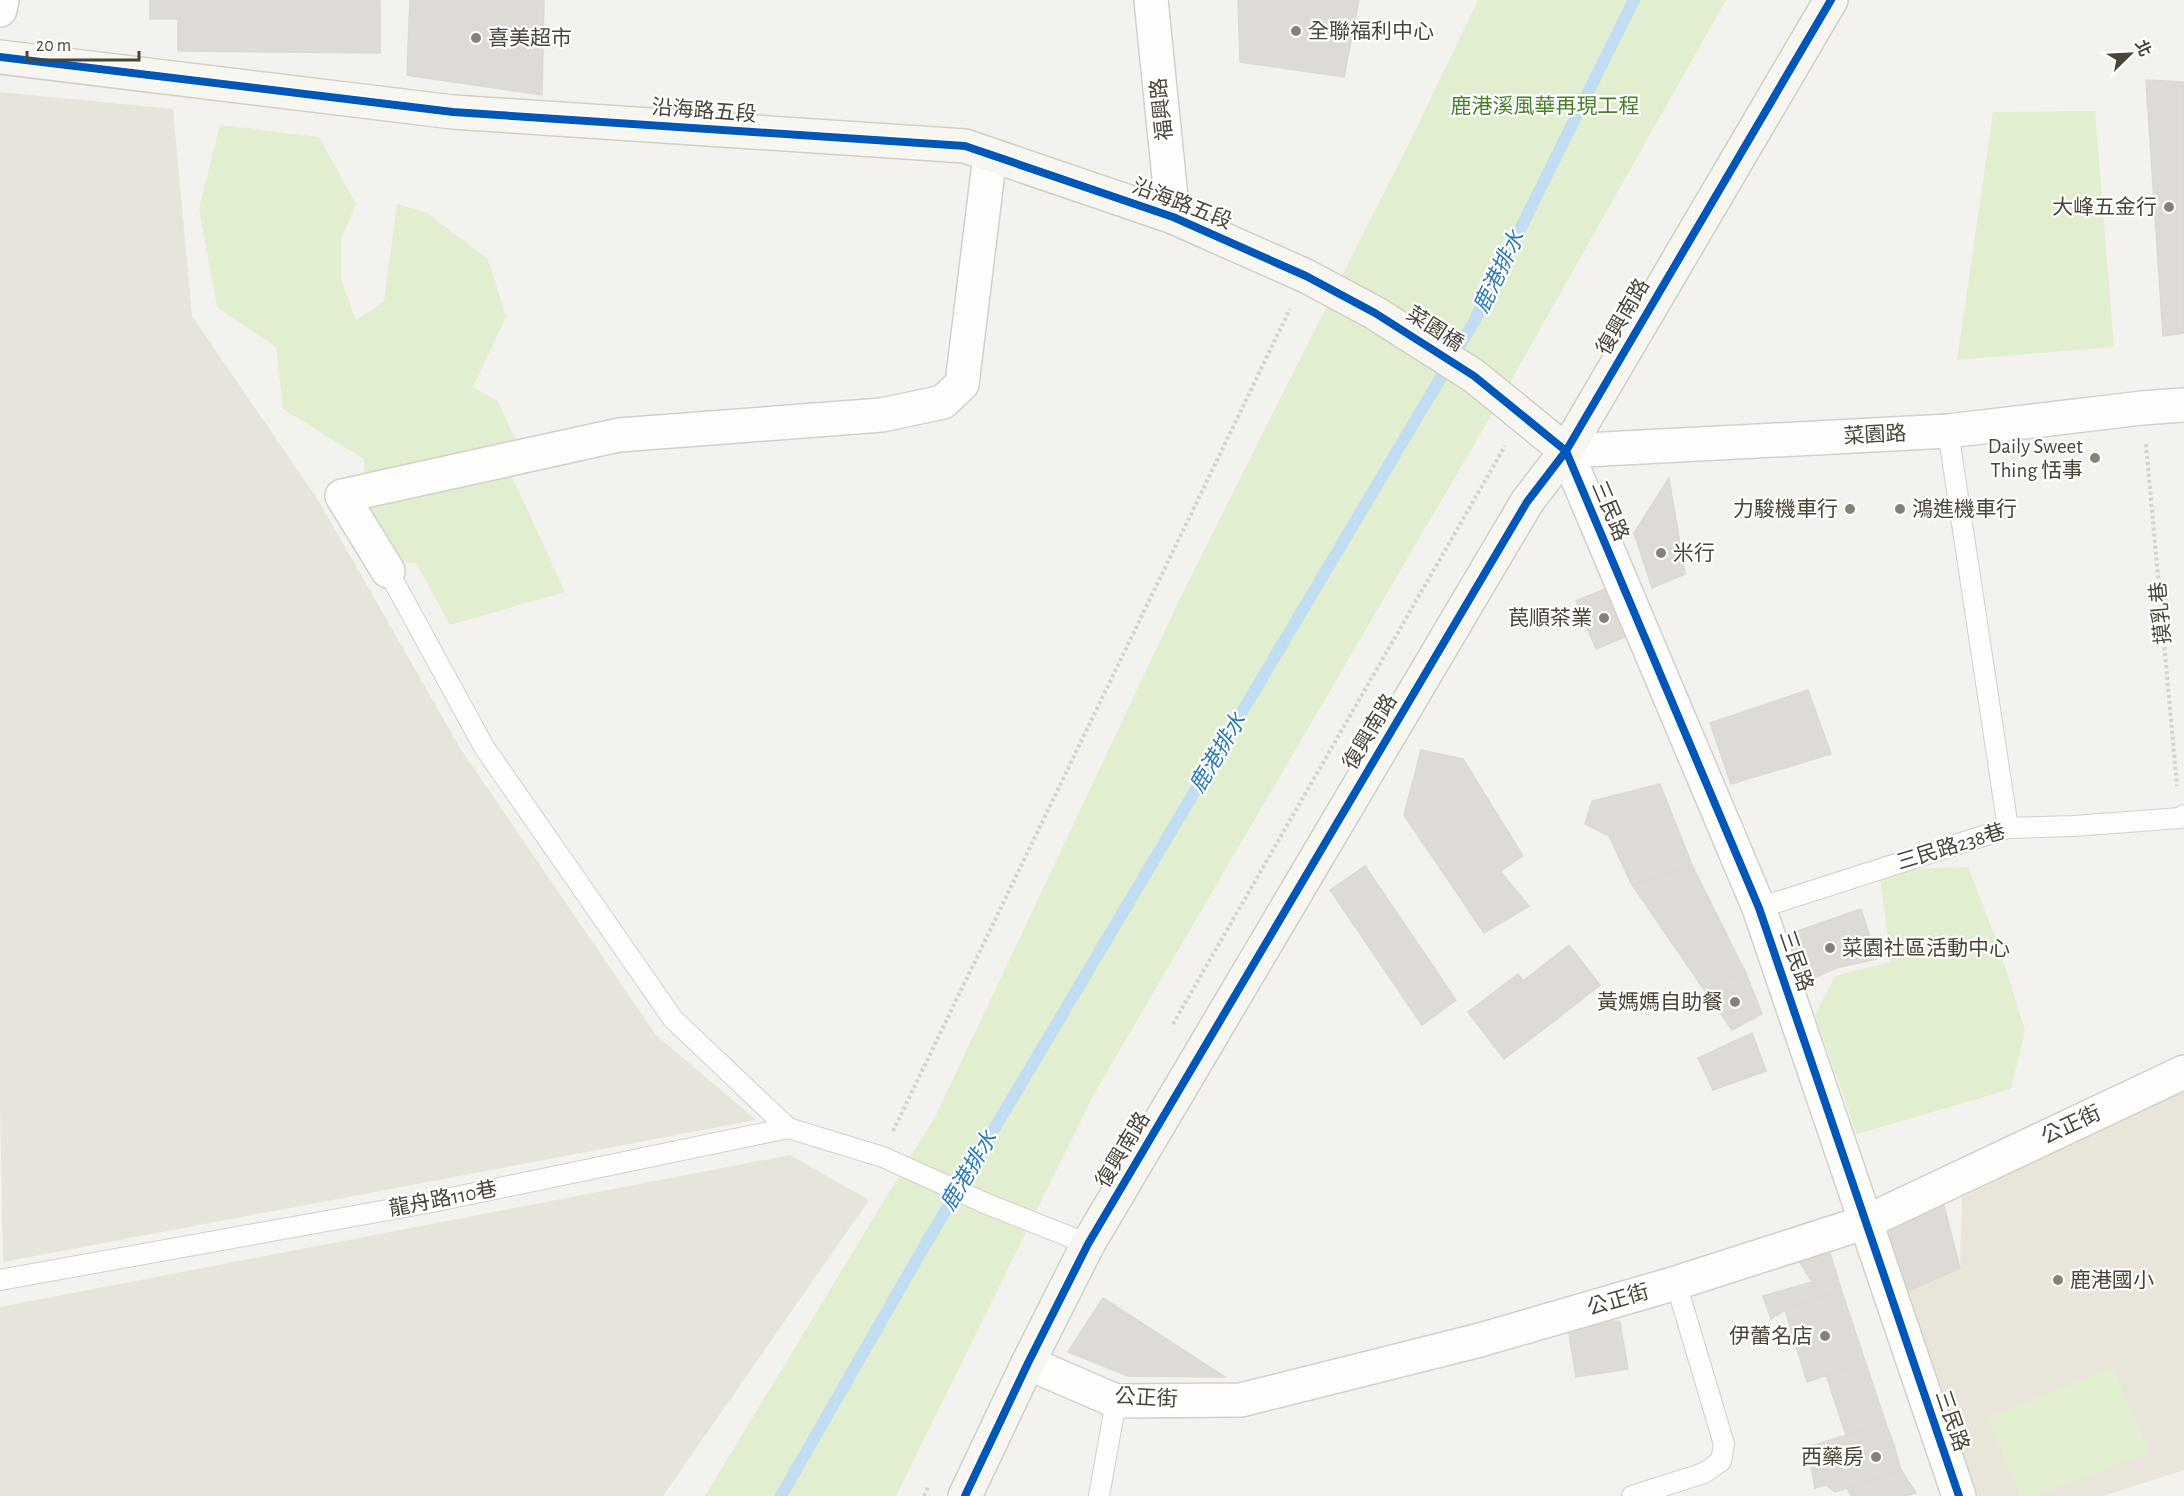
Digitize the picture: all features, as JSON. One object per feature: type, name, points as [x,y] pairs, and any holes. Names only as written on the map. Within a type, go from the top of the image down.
[{"type":"street","points":[[0,10],[2,0]]},
{"type":"street","name":"福興路","points":[[1150,0],[1173,218]]},
{"type":"street","name":"復興南路","points":[[966,1496],[1028,1363],[1088,1244],[1521,512],[1566,451],[1831,0]]},
{"type":"street","name":"沿海路五段","points":[[0,57],[453,112],[965,146],[1173,218],[1306,276],[1375,313]]},
{"type":"street","points":[[388,571],[342,496],[619,435],[882,415],[943,402],[962,384],[990,155]]},
{"type":"street","name":"菜園橋","points":[[1375,313],[1474,376],[1566,451]]},
{"type":"street","name":"菜園路","points":[[1566,451],[1948,431],[2184,405]]},
{"type":"street","name":"三民路","points":[[1566,451],[1759,908],[1959,1496]]},
{"type":"street","name":"公正街","points":[[1028,1363],[1116,1401],[1241,1400],[1480,1340],[1676,1283],[1866,1222],[2184,1072]]},
{"type":"lane","points":[[1948,431],[2008,828]]},
{"type":"lane","points":[[388,571],[484,747],[672,1019],[788,1128]]},
{"type":"lane","name":"三民路238巷","points":[[1759,908],[2008,828],[2074,826],[2182,817]]},
{"type":"lane","name":"龍舟路110巷","points":[[0,1280],[432,1202],[788,1128],[883,1157],[987,1204],[1088,1244]]},
{"type":"lane","points":[[1632,1496],[1704,1473],[1721,1461],[1724,1444],[1676,1283]]},
{"type":"lane","points":[[1098,1496],[1116,1401]]},
{"type":"path","points":[[892,1135],[1306,276]]},
{"type":"path","points":[[1173,1024],[1506,445]]},
{"type":"shaded area","points":[[0,92],[173,109],[192,316],[320,503],[460,748],[656,1035],[756,1120],[3,1262],[0,1102]]},
{"type":"shaded area","name":"鹿港國小","points":[[2184,1087],[2184,1470],[2103,1496],[1976,1496],[1904,1293],[1960,1268],[1962,1198]]},
{"type":"shaded area","points":[[790,1155],[869,1200],[663,1496],[0,1496],[0,1307]]},
{"type":"green space","name":"鹿港溪風華再現工程","points":[[1478,0],[1726,0],[1496,407],[1094,1094],[896,1496],[705,1496],[936,1115],[1186,586],[1416,129]]},
{"type":"green space","points":[[2095,111],[2114,347],[1957,360],[1993,112]]},
{"type":"green space","points":[[220,125],[319,137],[356,204],[341,239],[341,280],[356,320],[384,302],[397,204],[427,213],[488,259],[506,317],[473,387],[498,401],[527,466],[510,472],[565,592],[450,625],[416,563],[365,559],[364,459],[283,409],[276,347],[217,307],[199,209]]},
{"type":"green space","points":[[1968,867],[1997,942],[2025,1030],[2011,1089],[1857,1134],[1815,1015],[1835,976],[1891,962],[1879,870]]},
{"type":"green space","points":[[2113,1367],[2149,1452],[2037,1496],[2020,1496],[1988,1418]]},
{"type":"building","points":[[150,0],[380,0],[380,53],[178,51],[178,19],[150,19]]},
{"type":"building","name":"喜美超市","points":[[410,0],[544,0],[542,95],[407,75]]},
{"type":"building","name":"全聯福利中心","points":[[1238,0],[1359,0],[1344,77],[1240,62]]},
{"type":"building","name":"大峰五金行","points":[[2146,80],[2184,82],[2184,333],[2163,336]]},
{"type":"building","name":"米行","points":[[1669,478],[1685,574],[1652,588],[1634,533]]},
{"type":"building","name":"苠順茶業","points":[[1612,586],[1632,634],[1596,649],[1576,601]]},
{"type":"building","points":[[1808,690],[1831,754],[1731,784],[1710,723]]},
{"type":"building","points":[[1421,750],[1463,759],[1523,856],[1500,871],[1529,906],[1484,933],[1404,815]]},
{"type":"building","points":[[1660,784],[1692,865],[1632,885],[1609,836],[1585,824],[1592,801]]},
{"type":"building","points":[[1692,865],[1745,971],[1705,991],[1632,885]]},
{"type":"building","points":[[1365,866],[1456,1000],[1422,1025],[1330,890]]},
{"type":"building","name":"菜園社區活動中心","points":[[1861,909],[1877,959],[1836,968],[1801,984],[1780,937]]},
{"type":"building","points":[[1569,945],[1600,985],[1554,1021],[1523,981]]},
{"type":"building","name":"黃媽媽自助餐","points":[[1745,971],[1762,1014],[1732,1030],[1705,991]]},
{"type":"building","points":[[1518,974],[1554,1021],[1504,1059],[1468,1012]]},
{"type":"building","points":[[1752,1033],[1766,1071],[1713,1090],[1698,1058]]},
{"type":"building","points":[[1939,1187],[1960,1268],[1904,1293],[1878,1216]]},
{"type":"building","points":[[1825,1236],[1841,1289],[1785,1310],[1771,1319],[1763,1296],[1812,1282],[1794,1253]]},
{"type":"building","name":"伊蕾名店","points":[[1841,1289],[1865,1361],[1807,1382],[1785,1310]]},
{"type":"building","points":[[1103,1298],[1225,1377],[1128,1376],[1068,1352]]},
{"type":"building","points":[[1566,1315],[1620,1322],[1628,1369],[1576,1377]]},
{"type":"building","points":[[1865,1361],[1886,1424],[1846,1435],[1826,1375]]},
{"type":"building","points":[[1886,1424],[1894,1445],[1812,1471],[1803,1448]]},
{"type":"building","name":"西藥房","points":[[1894,1445],[1901,1470],[1835,1492],[1826,1485],[1815,1488],[1812,1471]]},
{"type":"building","points":[[1901,1470],[1916,1493],[1904,1496],[1851,1496],[1847,1488]]},
{"type":"waterway","name":"鹿港排水","points":[[781,1496],[921,1252],[1475,320],[1634,0]]},
{"type":"cycle path","points":[[965,1496],[1088,1244],[1527,502],[1566,451],[1831,0]]},
{"type":"cycle path","points":[[0,57],[453,112],[965,146],[1173,217],[1306,276],[1375,313],[1474,376],[1566,451],[1759,908],[1959,1496]]},
{"type":"place","name":"全聯福利中心","points":[[1296,31]]},
{"type":"place","name":"喜美超市","points":[[476,38]]},
{"type":"place","name":"大峰五金行","points":[[2169,207]]},
{"type":"place","name":"Daily Sweet Thing 恬事","points":[[2095,458]]},
{"type":"place","name":"力駿機車行","points":[[1850,509]]},
{"type":"place","name":"鴻進機車行","points":[[1900,509]]},
{"type":"place","name":"米行","points":[[1661,553]]},
{"type":"place","name":"苠順茶業","points":[[1604,618]]},
{"type":"place","name":"菜園社區活動中心","points":[[1830,948]]},
{"type":"place","name":"黃媽媽自助餐","points":[[1735,1002]]},
{"type":"place","name":"鹿港國小","points":[[2058,1280]]},
{"type":"place","name":"伊蕾名店","points":[[1825,1336]]},
{"type":"place","name":"西藥房","points":[[1876,1457]]}]
